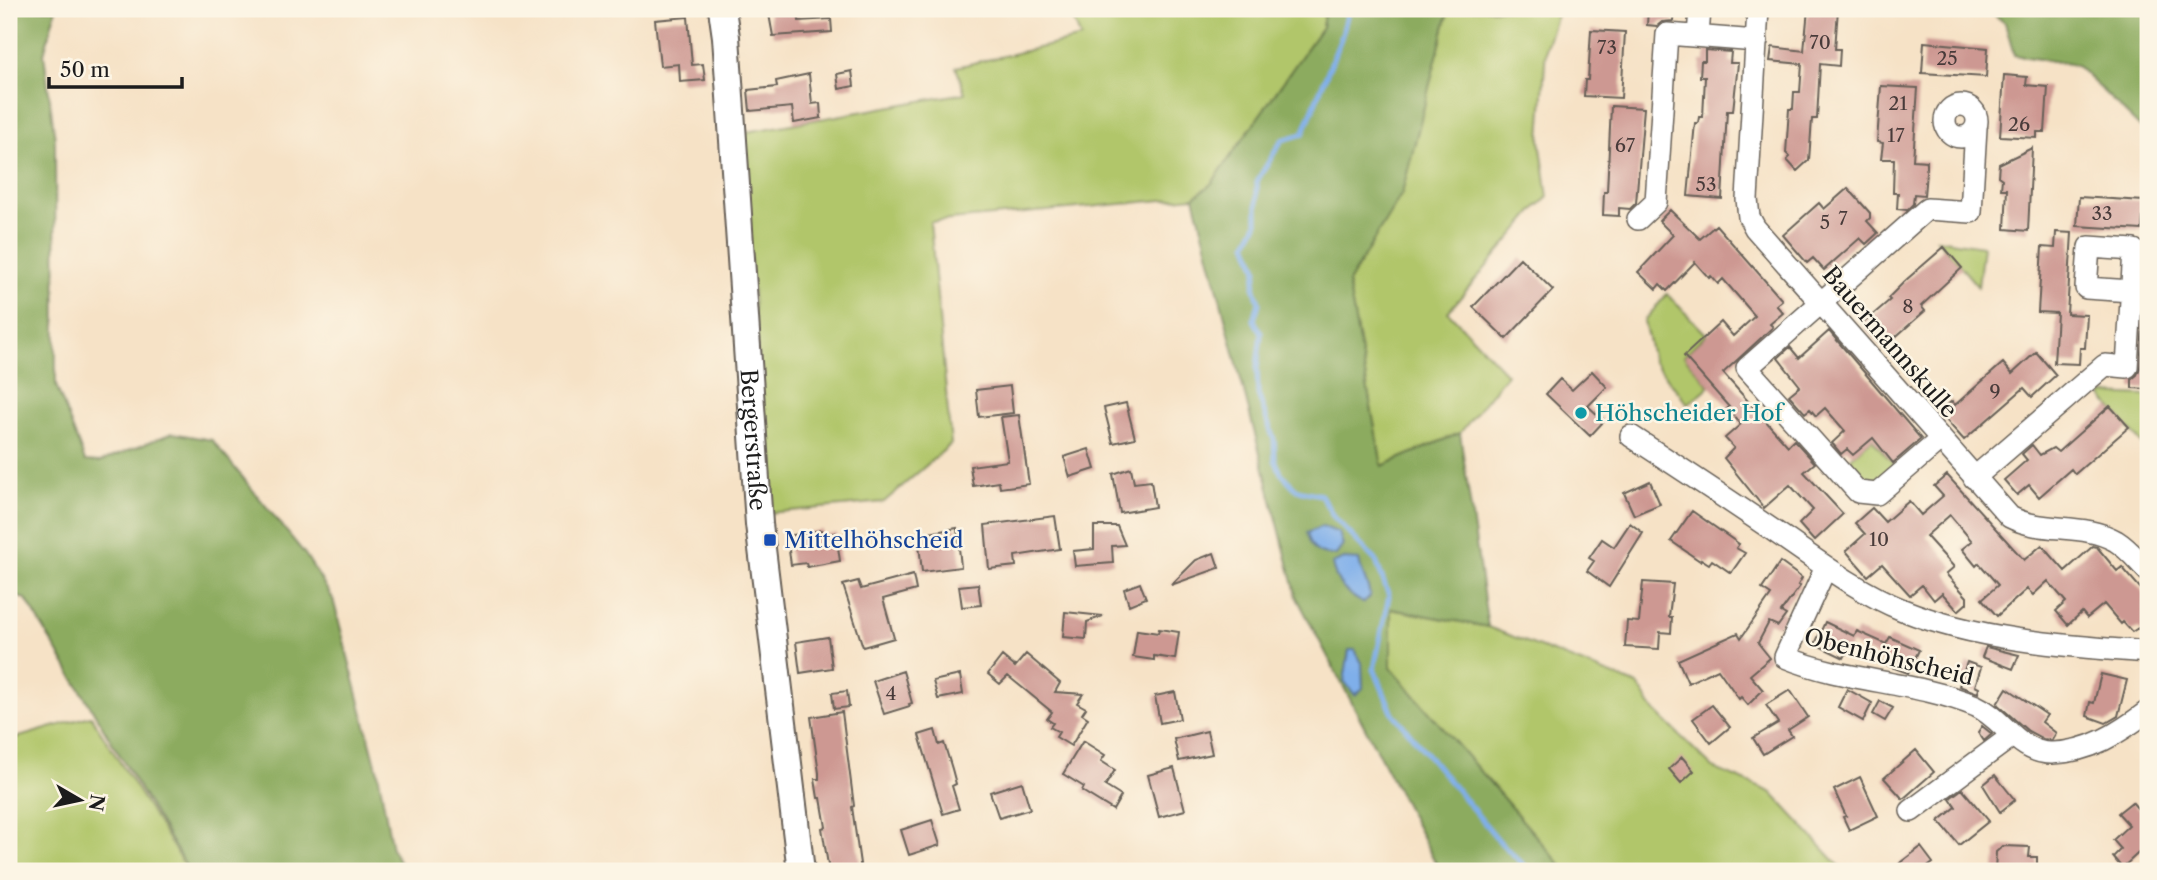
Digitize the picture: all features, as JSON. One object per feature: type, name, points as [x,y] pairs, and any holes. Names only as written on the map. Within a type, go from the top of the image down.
[{"type":"street","name":"Bergerstraße","points":[[722,9],[759,524],[800,871]]},
{"type":"street","points":[[1698,36],[1700,9]]},
{"type":"street","name":"Bauermannskulle","points":[[1758,9],[1747,199],[1749,217],[1759,234],[2010,517],[2033,525],[2102,535],[2123,546],[2148,571]]},
{"type":"street","points":[[1638,219],[1656,202],[1667,34],[1757,41]]},
{"type":"street","points":[[1940,440],[1877,494],[1858,492],[1747,368],[1927,209],[1970,212],[1976,128]]},
{"type":"street","points":[[1974,478],[2105,365],[2127,367],[2131,291]]},
{"type":"street","points":[[1631,436],[1846,581],[1901,609],[1945,625],[2062,645],[2148,652]]},
{"type":"street","name":"Obenhöhscheid","points":[[1826,567],[1784,663],[1916,687],[1972,705],[1986,710],[2012,736],[2043,752],[2066,751],[2093,745],[2114,736],[2148,711]]},
{"type":"street","points":[[1911,811],[2012,736]]},
{"type":"green space","points":[[9,9],[56,9],[44,54],[55,139],[56,385],[85,461],[100,462],[172,433],[212,440],[305,554],[333,599],[378,772],[392,849],[405,871],[189,871],[26,599],[9,595]]},
{"type":"green space","points":[[1069,9],[1325,9],[1322,27],[1212,184],[1194,197],[930,222],[951,444],[884,502],[769,513],[741,133],[965,93],[956,67],[1081,38]]},
{"type":"green space","points":[[1325,9],[1449,9],[1402,193],[1348,283],[1382,466],[1460,433],[1488,627],[1391,609],[1391,668],[1566,871],[1440,871],[1297,598],[1194,197],[1211,184],[1322,27]]},
{"type":"green space","points":[[1449,9],[1559,9],[1546,47],[1540,140],[1548,197],[1448,312],[1507,374],[1460,433],[1382,466],[1348,283],[1402,193]]},
{"type":"green space","points":[[1987,9],[2148,9],[2148,135],[2076,65],[2014,55],[2005,23]]},
{"type":"green space","points":[[1937,239],[1983,246],[1978,287]]},
{"type":"green space","points":[[1667,294],[1706,334],[1684,356],[1710,386],[1688,404],[1653,361],[1644,321]]},
{"type":"green space","points":[[2100,394],[2148,396],[2148,451]]},
{"type":"green space","points":[[1872,439],[1897,468],[1879,482],[1860,482],[1844,464]]},
{"type":"green space","points":[[1390,609],[1488,627],[1638,685],[1653,709],[1713,768],[1771,792],[1844,871],[1566,871],[1391,668]]},
{"type":"green space","points":[[91,716],[188,871],[9,871],[9,740]]},
{"type":"water","points":[[1322,526],[1339,533],[1343,545],[1336,555],[1320,553],[1311,544],[1307,533]]},
{"type":"water","points":[[1344,559],[1359,560],[1370,596],[1363,603],[1346,592],[1336,577],[1332,564]]},
{"type":"water","points":[[1349,650],[1355,650],[1362,663],[1363,688],[1355,695],[1344,681]]},
{"type":"building","points":[[768,9],[798,9],[799,21],[831,19],[832,32],[773,36]]},
{"type":"building","points":[[1648,9],[1674,9],[1673,21],[1662,22],[1657,26],[1647,25]]},
{"type":"building","points":[[1808,9],[1838,9],[1835,49],[1840,49],[1839,66],[1820,64],[1817,119],[1812,119],[1809,160],[1797,171],[1787,160],[1790,157],[1786,153],[1789,109],[1793,109],[1794,92],[1800,92],[1802,64],[1770,61],[1772,47],[1804,51]]},
{"type":"building","points":[[688,17],[692,65],[703,64],[705,80],[680,82],[679,64],[660,66],[655,20]]},
{"type":"building","points":[[1591,30],[1625,32],[1621,98],[1584,96],[1585,80],[1588,80]]},
{"type":"building","points":[[1924,42],[1988,48],[1986,77],[1922,73]]},
{"type":"building","points":[[1705,50],[1731,52],[1730,63],[1738,63],[1733,111],[1727,111],[1722,199],[1688,196],[1695,123],[1698,123],[1699,117],[1703,117],[1705,77],[1700,77]]},
{"type":"building","points":[[852,71],[854,86],[839,89],[837,74]]},
{"type":"building","points":[[809,74],[812,104],[820,103],[821,118],[794,123],[792,107],[750,111],[748,90],[777,87],[776,81]]},
{"type":"building","points":[[2004,75],[2027,77],[2026,85],[2048,87],[2045,132],[2037,132],[2037,138],[2000,136]]},
{"type":"building","points":[[1881,86],[1918,88],[1913,160],[1927,161],[1924,195],[1914,194],[1913,204],[1907,210],[1897,209],[1898,193],[1893,193],[1894,159],[1881,159],[1883,143],[1877,142]]},
{"type":"building","points":[[1611,106],[1644,108],[1636,203],[1630,209],[1619,208],[1619,216],[1603,215],[1604,192],[1607,192]]},
{"type":"building","points":[[2032,148],[2028,231],[2005,229],[2007,189],[2001,189],[1999,164]]},
{"type":"building","points":[[1848,188],[1870,213],[1867,221],[1878,233],[1866,244],[1860,238],[1824,270],[1813,258],[1807,263],[1783,235],[1819,203],[1824,209]]},
{"type":"building","points":[[2079,197],[2144,201],[2142,230],[2077,226]]},
{"type":"building","points":[[1670,210],[1700,239],[1716,225],[1782,300],[1776,305],[1783,313],[1770,324],[1773,327],[1723,373],[1788,446],[1794,440],[1815,463],[1804,472],[1843,514],[1814,541],[1799,524],[1813,510],[1790,485],[1764,508],[1724,458],[1734,448],[1725,438],[1741,424],[1684,356],[1721,322],[1733,336],[1755,316],[1723,279],[1718,284],[1695,262],[1667,291],[1660,284],[1656,289],[1638,272],[1673,235],[1659,221]]},
{"type":"building","points":[[2056,232],[2072,233],[2067,314],[2087,315],[2085,348],[2080,348],[2079,364],[2054,363],[2057,313],[2038,312],[2042,247],[2055,248]]},
{"type":"building","points":[[1944,247],[1962,268],[1921,306],[1925,311],[1883,348],[1862,324]]},
{"type":"building","points":[[1520,258],[1553,290],[1506,339],[1473,307]]},
{"type":"building","points":[[2144,308],[2148,308],[2148,389],[2132,388],[2132,379],[2140,368]]},
{"type":"building","points":[[1829,331],[1921,439],[1893,463],[1873,438],[1853,455],[1847,449],[1841,454],[1832,443],[1845,431],[1825,408],[1816,416],[1810,409],[1805,413],[1789,395],[1800,386],[1778,358],[1790,347],[1799,358]]},
{"type":"building","points":[[2036,352],[2056,375],[2032,397],[2024,388],[1964,440],[1939,412],[1952,401],[1955,405],[2003,363],[2012,374]]},
{"type":"building","name":"Höhscheider Hof","points":[[1592,371],[1607,387],[1588,406],[1604,421],[1590,436],[1546,394],[1560,379],[1572,390]]},
{"type":"building","points":[[1010,386],[1013,413],[979,417],[976,390]]},
{"type":"building","points":[[1126,403],[1135,438],[1113,443],[1104,408]]},
{"type":"building","points":[[2110,406],[2129,427],[2075,474],[2071,469],[2039,497],[2029,485],[2017,495],[2004,480],[2027,460],[2022,454],[2032,445],[2040,455],[2053,448],[2058,452]]},
{"type":"building","points":[[1019,415],[1029,484],[1000,488],[999,482],[973,486],[970,466],[1008,461],[1001,417]]},
{"type":"building","points":[[1089,449],[1095,469],[1070,477],[1064,457]]},
{"type":"building","points":[[1131,468],[1134,483],[1151,481],[1155,507],[1120,513],[1113,474]]},
{"type":"building","points":[[1947,475],[2024,560],[2042,545],[2065,571],[2093,546],[2097,547],[2117,571],[2122,567],[2148,597],[2148,639],[2138,628],[2132,632],[2123,622],[2121,624],[2104,604],[2087,618],[2082,612],[2068,625],[2056,611],[2066,602],[2048,581],[2033,595],[2027,589],[1997,616],[1982,599],[1998,585],[1979,563],[1976,566],[1962,549],[1972,541],[1950,515],[1926,536],[1954,567],[1946,574],[1967,597],[1967,603],[1958,611],[1942,593],[1934,600],[1922,585],[1910,595],[1882,564],[1868,576],[1846,551],[1865,534],[1855,523],[1872,508],[1885,522],[1909,501],[1921,515],[1943,496],[1934,486]]},
{"type":"building","points":[[1650,481],[1660,504],[1634,515],[1624,493]]},
{"type":"building","points":[[1692,511],[1739,544],[1736,548],[1745,553],[1731,573],[1712,560],[1709,564],[1701,559],[1700,561],[1671,541]]},
{"type":"building","points":[[1055,516],[1060,549],[1015,556],[1016,566],[989,569],[985,525]]},
{"type":"building","points":[[1630,523],[1643,533],[1609,587],[1587,571],[1594,561],[1589,558],[1602,539],[1614,547]]},
{"type":"building","points":[[1094,526],[1117,526],[1125,545],[1112,546],[1113,563],[1075,566],[1073,551],[1094,549]]},
{"type":"building","points":[[957,528],[961,567],[922,572],[918,535]]},
{"type":"building","points":[[822,530],[822,535],[836,533],[840,561],[807,567],[806,563],[791,565],[787,536]]},
{"type":"building","points":[[1214,553],[1219,568],[1171,585],[1196,560]]},
{"type":"building","points":[[1780,562],[1802,578],[1798,585],[1800,586],[1781,612],[1786,615],[1778,626],[1769,622],[1758,643],[1770,658],[1750,675],[1763,690],[1748,705],[1741,697],[1739,699],[1718,669],[1688,683],[1678,660],[1738,633],[1741,638],[1771,595],[1762,589]]},
{"type":"building","points":[[913,575],[916,590],[883,599],[894,638],[863,647],[843,585],[858,581],[861,589]]},
{"type":"building","points":[[1643,582],[1673,584],[1669,617],[1672,617],[1671,633],[1660,632],[1659,649],[1625,647],[1627,621],[1639,622]]},
{"type":"building","points":[[1140,583],[1146,598],[1129,605],[1124,589]]},
{"type":"building","points":[[978,584],[981,605],[962,607],[959,586]]},
{"type":"building","points":[[1065,612],[1103,616],[1087,622],[1086,639],[1063,637]]},
{"type":"building","points":[[1825,622],[1854,636],[1857,631],[1886,644],[1890,637],[1919,650],[1908,673],[1889,666],[1879,660],[1880,658],[1851,644],[1844,658],[1815,644]]},
{"type":"building","points":[[1159,629],[1179,632],[1175,659],[1133,657],[1137,630],[1158,633]]},
{"type":"building","points":[[828,637],[832,668],[800,673],[796,642]]},
{"type":"building","points":[[1986,647],[2019,655],[2013,669],[1982,657]]},
{"type":"building","points":[[1026,654],[1060,683],[1055,692],[1083,694],[1077,703],[1086,708],[1082,714],[1088,718],[1071,746],[1056,737],[1059,732],[1050,727],[1053,723],[1047,719],[1052,712],[1008,676],[1000,684],[988,674],[1002,656],[1015,667]]},
{"type":"building","points":[[1967,662],[1981,667],[1975,686],[1979,688],[1978,693],[1959,686]]},
{"type":"building","points":[[903,671],[912,703],[884,714],[873,681]]},
{"type":"building","points":[[2101,674],[2127,680],[2118,716],[2106,723],[2087,716],[2090,702],[2094,703]]},
{"type":"building","points":[[960,675],[963,694],[938,699],[933,681]]},
{"type":"building","points":[[2007,688],[2047,715],[2042,722],[2056,733],[2052,740],[2043,739],[2028,731],[1997,704]]},
{"type":"building","points":[[1847,689],[1872,703],[1863,721],[1838,707]]},
{"type":"building","points":[[1790,690],[1808,717],[1788,730],[1792,736],[1763,754],[1753,738],[1778,723],[1766,705]]},
{"type":"building","points":[[847,691],[849,707],[834,709],[832,693]]},
{"type":"building","points":[[1175,692],[1180,719],[1160,723],[1155,696]]},
{"type":"building","points":[[1880,701],[1893,708],[1885,721],[1873,714]]},
{"type":"building","points":[[1712,705],[1730,727],[1711,743],[1693,719]]},
{"type":"building","points":[[842,712],[861,871],[829,871],[822,828],[826,827],[815,779],[819,779],[819,773],[811,717]]},
{"type":"building","points":[[1982,726],[1992,734],[1984,741],[1978,732]]},
{"type":"building","points":[[935,730],[939,745],[944,743],[952,769],[956,784],[952,786],[959,809],[943,814],[919,735]]},
{"type":"building","points":[[1207,731],[1212,754],[1179,761],[1174,739]]},
{"type":"building","points":[[1083,741],[1105,755],[1101,761],[1115,770],[1105,786],[1121,796],[1113,810],[1082,791],[1084,787],[1063,774]]},
{"type":"building","points":[[1916,750],[1934,772],[1903,799],[1884,778]]},
{"type":"building","points":[[1682,757],[1694,771],[1681,783],[1669,769]]},
{"type":"building","points":[[1174,768],[1185,810],[1159,817],[1148,775]]},
{"type":"building","points":[[1995,775],[2015,800],[2000,812],[1983,785]]},
{"type":"building","points":[[1860,777],[1878,816],[1849,830],[1843,817],[1846,816],[1834,790]]},
{"type":"building","points":[[1022,782],[1030,809],[999,818],[990,792]]},
{"type":"building","points":[[1962,789],[1989,821],[1959,845],[1939,821],[1956,807],[1950,798]]},
{"type":"building","points":[[2148,799],[2148,844],[2122,868],[2113,857],[2121,849],[2113,840],[2129,825],[2118,813],[2132,802],[2138,809]]},
{"type":"building","points":[[932,820],[940,845],[909,855],[901,830]]},
{"type":"building","points":[[2003,846],[2030,847],[2029,857],[2037,857],[2037,871],[1995,871],[1996,852]]},
{"type":"building","points":[[1921,847],[1933,863],[1922,871],[1893,871],[1901,862]]},
{"type":"waterway","points":[[1349,9],[1341,38],[1303,134],[1282,140],[1257,181],[1257,224],[1247,243],[1257,269],[1254,286],[1259,303],[1254,320],[1261,333],[1257,368],[1258,394],[1274,440],[1275,460],[1281,473],[1297,490],[1321,495],[1333,516],[1376,561],[1389,596],[1374,669],[1392,712],[1501,843],[1530,871]]},
{"type":"place","name":"Höhscheider Hof","points":[[1581,413]]},
{"type":"place","name":"Mittelhöhscheid","points":[[770,540]]}]
